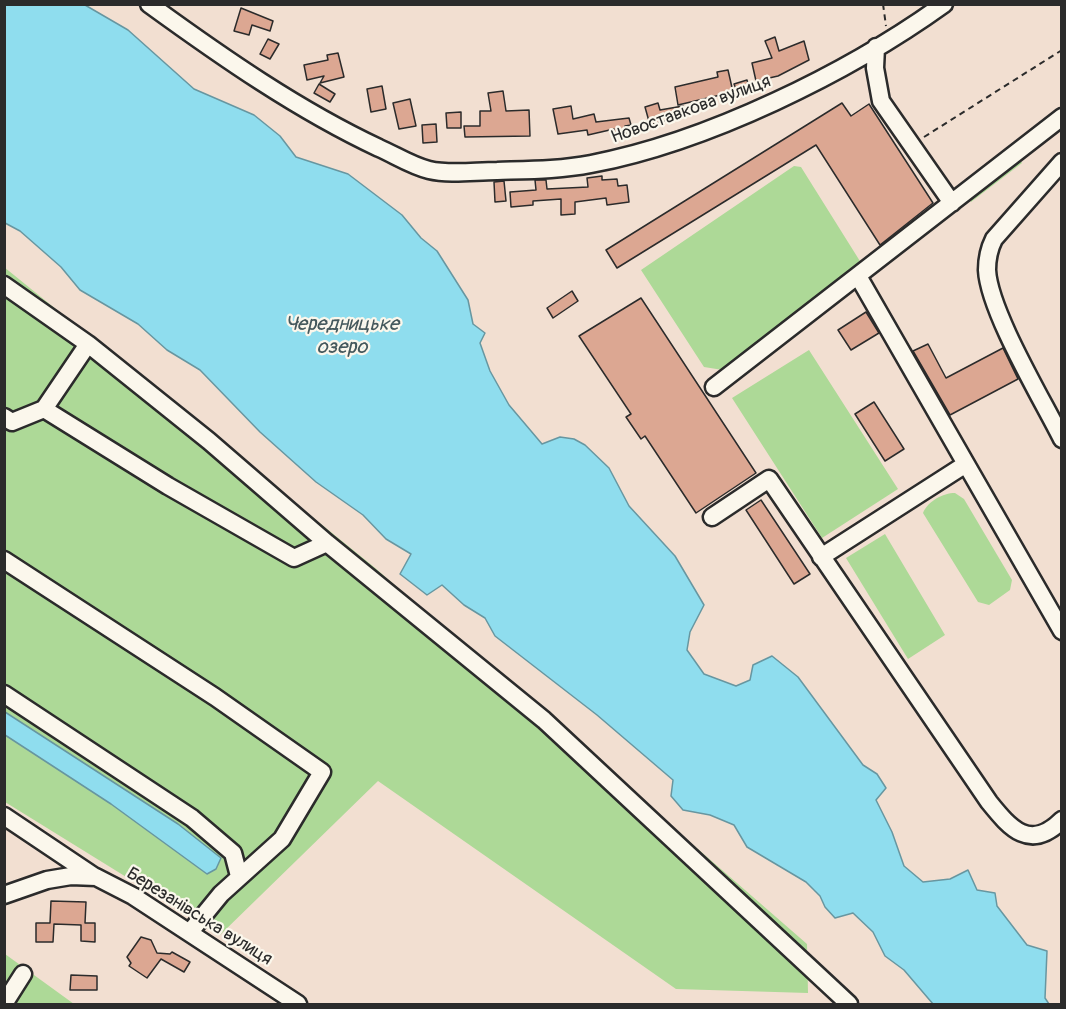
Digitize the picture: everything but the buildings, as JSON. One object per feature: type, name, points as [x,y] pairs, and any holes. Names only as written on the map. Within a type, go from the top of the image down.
[{"type":"street","name":"Новоставкова вулиця","points":[[149,4],[273,88],[365,141],[428,170],[456,172],[572,166],[631,155],[690,135],[790,95],[879,45],[944,4]]},
{"type":"street","points":[[879,45],[875,68],[881,101],[952,203]]},
{"type":"street","points":[[714,387],[1062,117]]},
{"type":"street","points":[[1062,162],[994,239],[988,252],[987,272],[998,310],[1062,438]]},
{"type":"street","points":[[858,276],[1062,631]]},
{"type":"street","points":[[4,285],[88,344],[209,441],[327,543],[544,720],[849,1005]]},
{"type":"street","points":[[4,417],[12,422],[44,409],[88,344]]},
{"type":"street","points":[[44,409],[168,486],[294,558],[327,543]]},
{"type":"street","points":[[821,557],[966,464]]},
{"type":"street","points":[[712,517],[769,479],[989,802],[1010,828],[1025,836],[1038,835],[1055,827],[1062,820]]},
{"type":"street","points":[[4,560],[215,697],[322,772],[282,839],[239,876],[190,932]]},
{"type":"street","points":[[4,694],[192,819],[234,853],[239,876]]},
{"type":"street","points":[[4,816],[96,877]]},
{"type":"street","name":"Березанівська вулиця","points":[[4,895],[47,880],[71,876],[96,877],[134,896],[298,1005]]},
{"type":"street","points":[[4,1004],[24,974]]},
{"type":"path","points":[[879,45],[887,17],[883,4]]},
{"type":"path","points":[[911,145],[1062,50]]},
{"type":"green space","points":[[1019,158],[1022,163],[971,202],[968,198]]},
{"type":"green space","points":[[794,166],[801,167],[863,266],[729,371],[704,367],[641,270]]},
{"type":"green space","points":[[4,267],[374,567],[807,944],[808,993],[676,989],[378,781],[220,935],[5,802]]},
{"type":"green space","points":[[809,350],[898,489],[822,538],[732,398]]},
{"type":"green space","points":[[955,493],[964,499],[1012,580],[1010,590],[989,605],[978,602],[923,513],[936,498]]},
{"type":"green space","points":[[885,534],[945,635],[908,659],[846,558]]},
{"type":"green space","points":[[5,954],[74,1004],[5,1004]]},
{"type":"water","name":"Чередницьке озеро","points":[[5,5],[85,5],[128,30],[194,89],[254,115],[280,136],[296,157],[348,174],[402,215],[421,238],[437,251],[468,300],[473,324],[485,333],[480,343],[490,371],[509,405],[542,444],[560,437],[574,439],[585,445],[609,468],[629,506],[675,556],[704,605],[690,632],[687,650],[704,674],[736,686],[750,680],[753,665],[772,656],[798,677],[863,765],[877,774],[886,788],[876,800],[892,832],[904,866],[923,882],[950,879],[968,870],[977,890],[995,893],[997,906],[1027,945],[1047,951],[1045,998],[1049,1004],[933,1004],[904,970],[885,956],[873,932],[853,913],[835,918],[825,907],[820,896],[806,882],[747,847],[734,825],[710,815],[683,810],[671,796],[673,780],[597,715],[495,636],[485,618],[464,605],[442,585],[427,595],[400,574],[411,554],[386,539],[363,515],[316,482],[260,432],[200,370],[167,350],[138,324],[80,290],[61,267],[20,231],[5,223]]},
{"type":"water","points":[[5,712],[178,824],[221,858],[216,869],[207,874],[111,804],[5,735]]}]
